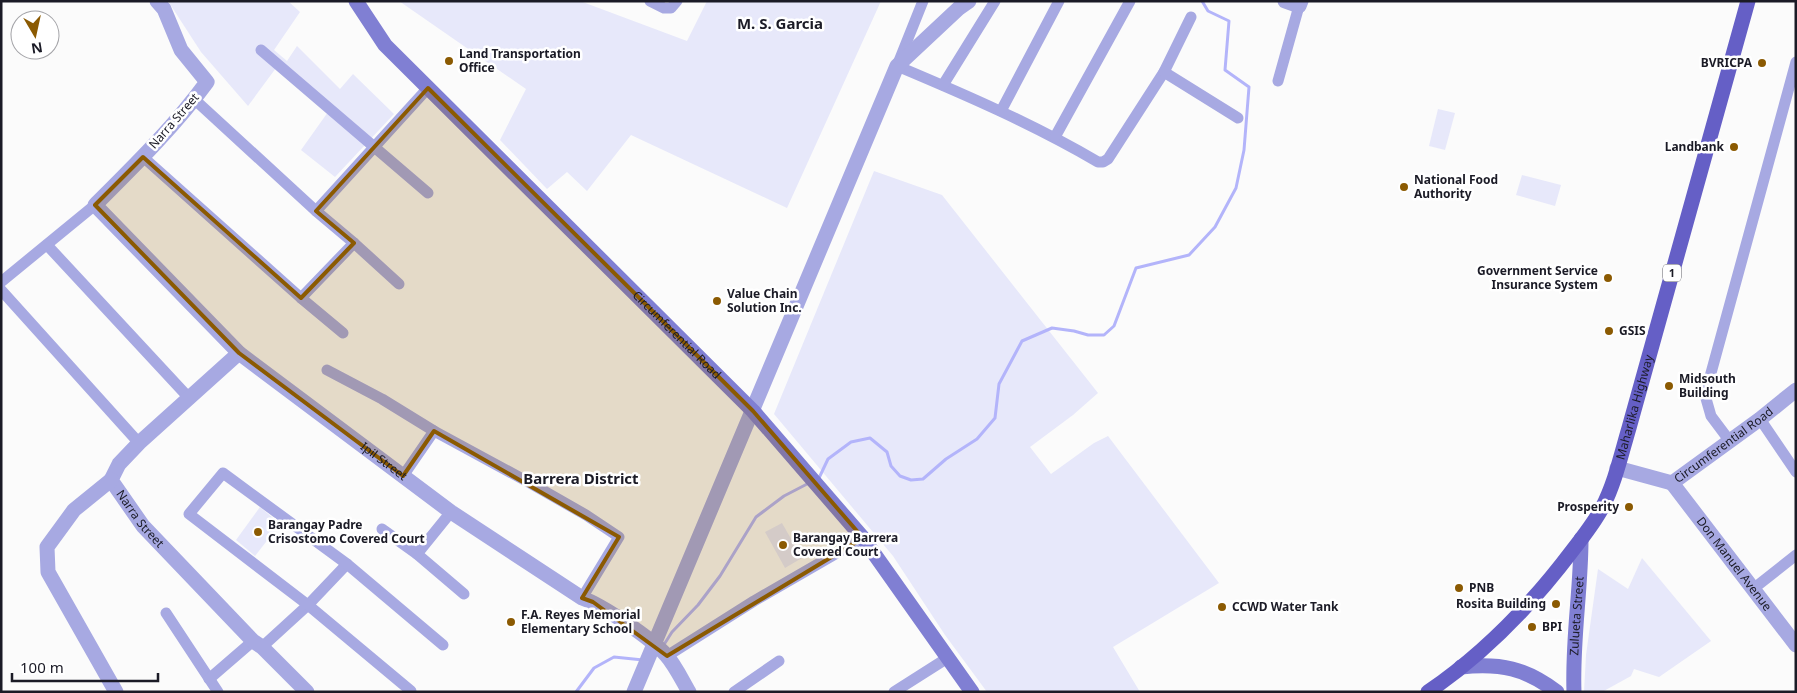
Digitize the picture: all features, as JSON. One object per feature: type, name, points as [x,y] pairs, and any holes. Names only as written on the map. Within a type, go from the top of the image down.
[{"type":"main road","name":"Circumferential Road","points":[[356,1],[385,45],[753,410],[863,538],[972,692]]},
{"type":"main road","name":"Maharlika Highway","points":[[1428,692],[1461,667],[1539,592],[1592,525],[1602,507],[1617,468],[1748,1]]},
{"type":"main road","name":"Zulueta Street","points":[[1574,692],[1574,643],[1579,596],[1581,539]]},
{"type":"main road","points":[[1461,667],[1503,666],[1533,675],[1557,692]]},
{"type":"street","name":"Narra Street","points":[[1,282],[95,204],[143,157],[207,82],[181,50],[164,9],[156,1]]},
{"type":"street","points":[[650,1],[664,8],[671,8],[678,1]]},
{"type":"street","points":[[634,692],[923,1]]},
{"type":"street","points":[[897,66],[959,8],[969,1]]},
{"type":"street","points":[[943,85],[995,1]]},
{"type":"street","points":[[1002,110],[1059,1]]},
{"type":"street","points":[[1055,137],[1130,1]]},
{"type":"street","points":[[1278,82],[1295,3]]},
{"type":"street","points":[[897,66],[1002,110],[1055,137],[1098,162],[1103,162],[1108,159],[1164,72],[1191,16]]},
{"type":"street","points":[[261,50],[428,193]]},
{"type":"street","points":[[1729,440],[1711,416],[1705,395],[1796,62]]},
{"type":"street","points":[[1164,72],[1238,118]]},
{"type":"street","points":[[316,211],[428,88]]},
{"type":"street","points":[[194,99],[398,284]]},
{"type":"street","points":[[143,157],[343,333]]},
{"type":"street","name":"Ipil Street","points":[[95,204],[239,353],[451,512],[582,598],[594,602],[653,643],[667,656],[688,692]]},
{"type":"street","points":[[301,298],[354,243]]},
{"type":"street","points":[[47,245],[190,399]]},
{"type":"street","points":[[1,290],[139,443]]},
{"type":"street","name":"Narra Street","points":[[239,353],[139,443],[120,464],[111,480],[143,526],[257,644],[307,692]]},
{"type":"street","points":[[327,370],[382,399],[434,431],[586,515],[619,537],[582,598]]},
{"type":"street","name":"Circumferential Road","points":[[1617,468],[1672,483],[1760,419],[1796,390]]},
{"type":"street","points":[[1760,419],[1796,472]]},
{"type":"street","points":[[403,476],[434,431]]},
{"type":"street","points":[[411,691],[308,604],[189,514],[223,473],[347,564],[443,645]]},
{"type":"street","points":[[111,480],[74,510],[47,547],[48,572],[116,692]]},
{"type":"street","name":"Don Manuel Avenue","points":[[1672,483],[1796,645]]},
{"type":"street","points":[[417,554],[451,512]]},
{"type":"street","points":[[382,529],[417,554],[464,594]]},
{"type":"street","points":[[667,656],[754,601],[863,538]]},
{"type":"street","points":[[1753,589],[1796,555]]},
{"type":"street","points":[[209,679],[308,604],[347,564]]},
{"type":"street","points":[[166,613],[218,692]]},
{"type":"street","points":[[894,692],[948,657]]},
{"type":"street","points":[[734,692],[779,661]]},
{"type":"highlighted area","points":[[428,88],[753,411],[863,538],[667,656],[593,602],[582,598],[619,537],[434,431],[403,476],[239,353],[95,205],[143,157],[301,298],[354,243],[316,211]]},
{"type":"shaded area","points":[[168,1],[288,1],[300,12],[274,50],[287,61],[297,46],[340,89],[353,74],[394,114],[335,177],[301,150],[328,112],[276,68],[248,106],[201,52]]},
{"type":"shaded area","points":[[399,1],[580,1],[687,41],[707,1],[881,1],[787,208],[631,135],[587,191],[567,172],[547,189],[500,140],[526,89]]},
{"type":"shaded area","points":[[1438,109],[1455,113],[1445,150],[1429,146]]},
{"type":"shaded area","points":[[874,171],[942,195],[1098,393],[1073,415],[1030,447],[1051,474],[1094,443],[1108,436],[1219,583],[1113,647],[1140,692],[987,692],[945,635],[893,556],[774,414]]},
{"type":"shaded area","points":[[1522,175],[1561,185],[1555,206],[1516,195]]},
{"type":"shaded area","name":"Barangay Padre Crisostomo Covered Court","points":[[260,507],[280,524],[255,556],[236,540]]},
{"type":"shaded area","name":"Barangay Barrera Covered Court","points":[[782,523],[802,558],[785,568],[765,532]]},
{"type":"shaded area","points":[[1642,558],[1711,641],[1659,677],[1634,669],[1631,676],[1602,692],[1584,692],[1586,655],[1598,569],[1628,589]]},
{"type":"waterway","points":[[819,478],[828,459],[851,442],[870,438],[887,452],[891,466],[900,476],[911,480],[923,479],[946,459],[977,439],[995,418],[999,384],[1022,341],[1052,328],[1088,335],[1104,335],[1114,326],[1136,268],[1189,255],[1215,227],[1236,188],[1244,150],[1249,87],[1225,70],[1229,21],[1208,11],[1202,1]]},
{"type":"waterway","points":[[665,643],[672,632],[698,605],[720,576],[756,517],[784,496],[809,483]]},
{"type":"waterway","points":[[576,692],[594,668],[614,657],[643,660]]},
{"type":"place","name":"Land Transportation Office","points":[[449,61]]},
{"type":"place","name":"BVRICPA","points":[[1762,63]]},
{"type":"place","name":"Landbank","points":[[1734,147]]},
{"type":"place","name":"National Food Authority","points":[[1404,187]]},
{"type":"place","name":"Government Service Insurance System","points":[[1608,278]]},
{"type":"place","name":"Value Chain Solution Inc.","points":[[717,301]]},
{"type":"place","name":"GSIS","points":[[1609,331]]},
{"type":"place","name":"Midsouth Building","points":[[1669,386]]},
{"type":"place","name":"Prosperity","points":[[1629,507]]},
{"type":"place","name":"Barangay Padre Crisostomo Covered Court","points":[[258,532]]},
{"type":"place","name":"Barangay Barrera Covered Court","points":[[783,545]]},
{"type":"place","name":"PNB","points":[[1459,588]]},
{"type":"place","name":"Rosita Building","points":[[1556,604]]},
{"type":"place","name":"CCWD Water Tank","points":[[1222,607]]},
{"type":"place","name":"F.A. Reyes Memorial Elementary School","points":[[511,622]]},
{"type":"place","name":"BPI","points":[[1532,627]]},
{"type":"district","name":"M. S. Garcia","points":[[780,24]]},
{"type":"district","name":"Barrera District","points":[[581,479]]}]
